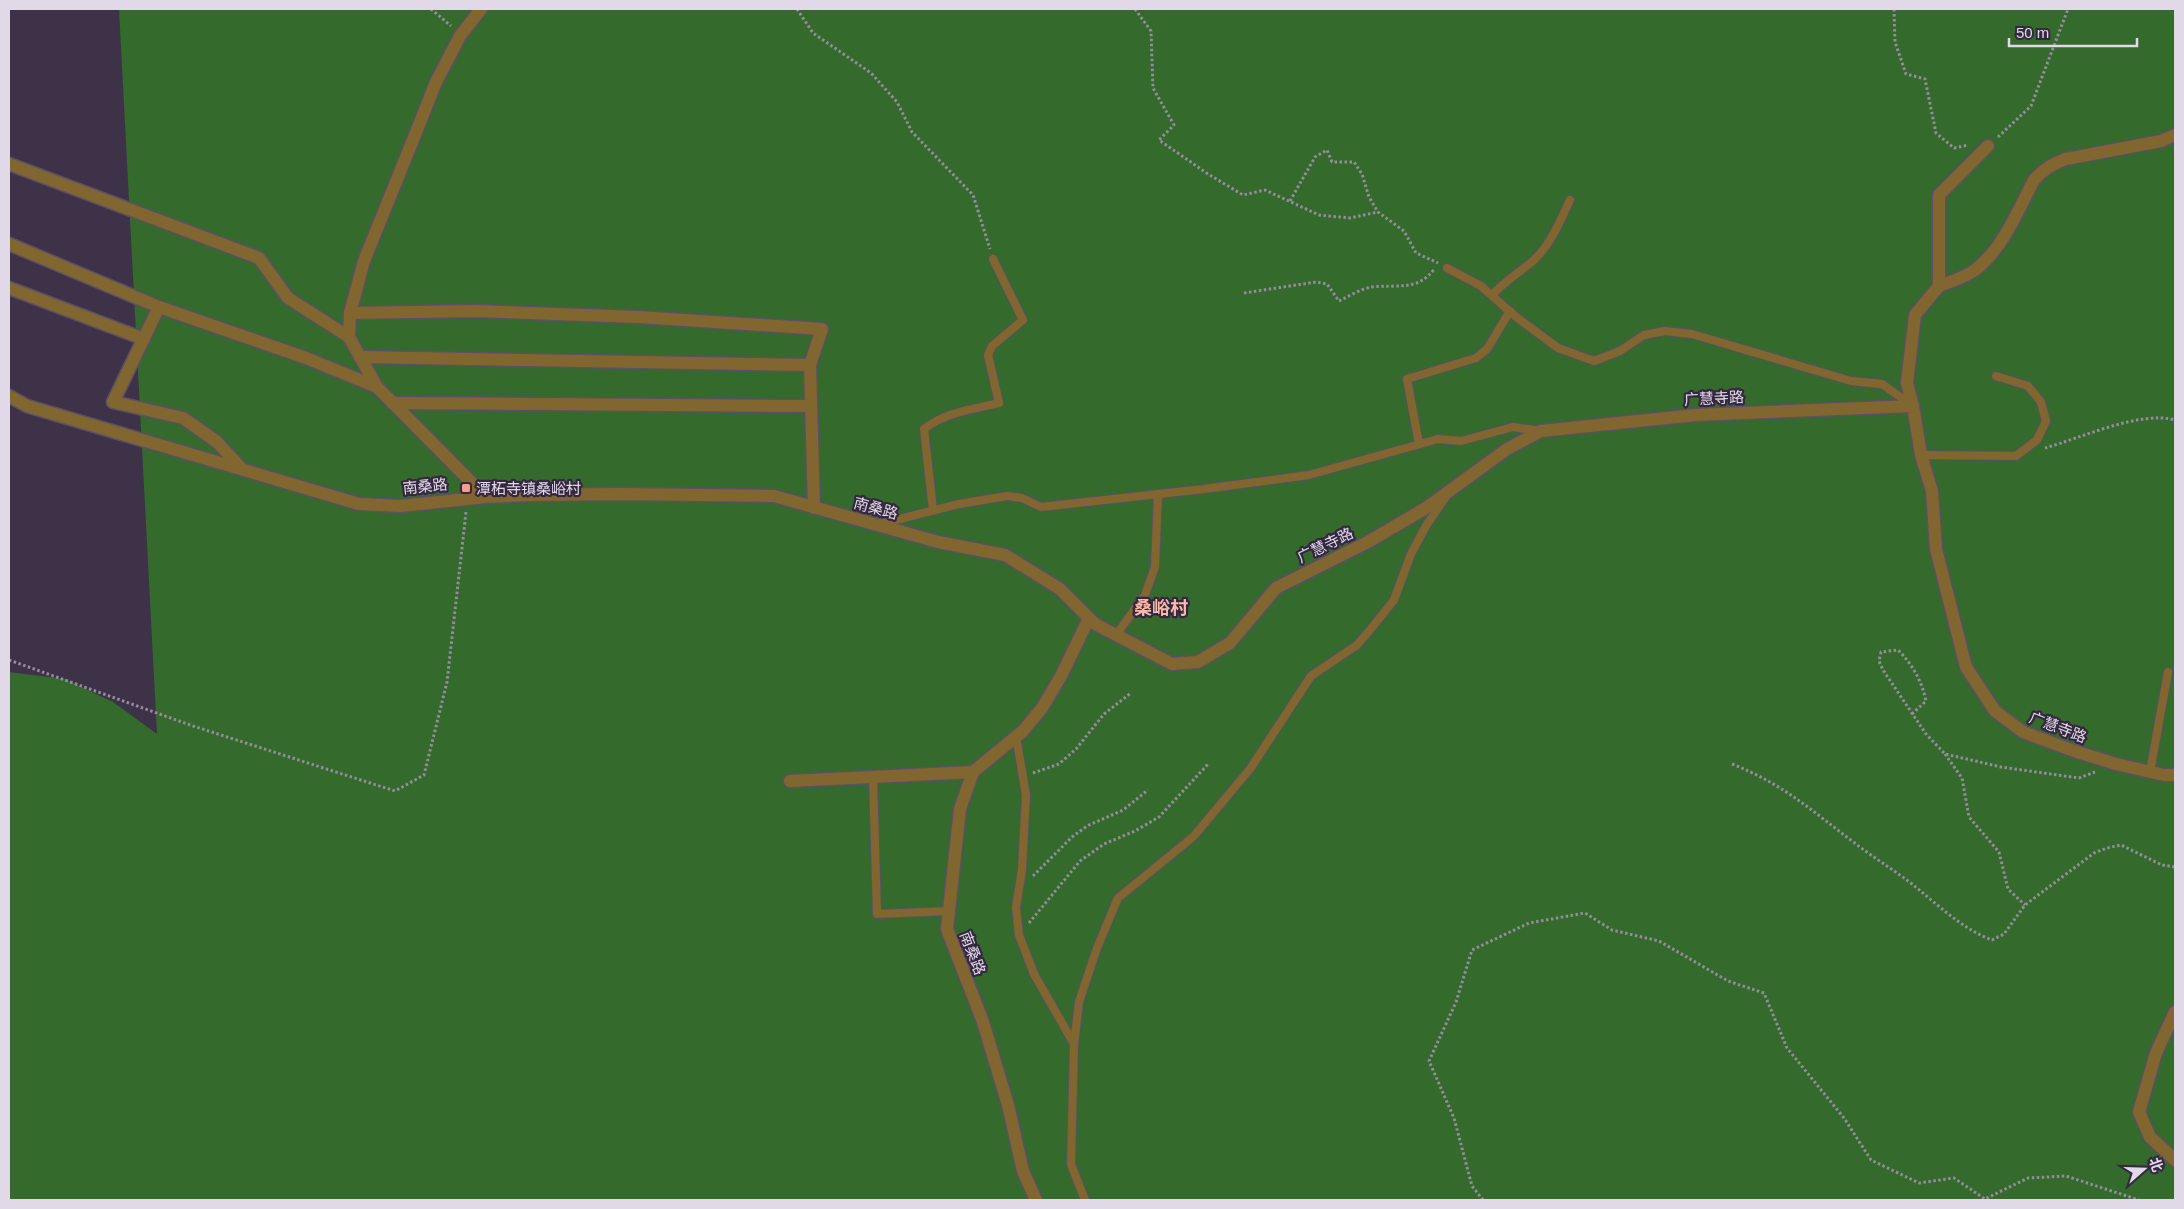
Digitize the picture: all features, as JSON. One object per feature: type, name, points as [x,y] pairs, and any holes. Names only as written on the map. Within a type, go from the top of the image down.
[{"type":"street","points":[[482,9],[460,36],[436,82],[364,261],[350,313],[349,336],[377,387],[486,497]]},
{"type":"street","points":[[1914,406],[1907,383],[1915,315],[1940,286],[1959,279],[1975,270],[1996,249],[2034,180],[2042,170],[2066,159],[2161,141],[2175,135]]},
{"type":"street","points":[[1940,286],[1939,195],[1988,146]]},
{"type":"street","points":[[9,164],[260,258],[288,298],[349,336]]},
{"type":"street","points":[[9,244],[159,307],[306,358],[377,387]]},
{"type":"street","points":[[9,288],[144,339]]},
{"type":"street","points":[[159,307],[113,402],[183,418],[217,442],[242,469]]},
{"type":"street","points":[[350,313],[477,311],[638,317],[822,329],[810,366],[814,508]]},
{"type":"street","points":[[360,357],[810,366]]},
{"type":"street","name":"南桑路","points":[[9,396],[27,406],[359,504],[401,506],[486,497],[619,494],[774,496],[938,542],[1005,555],[1060,590],[1089,618]]},
{"type":"street","points":[[392,403],[810,406]]},
{"type":"street","name":"广慧寺路","points":[[1089,618],[1095,624],[1172,664],[1198,662],[1230,643],[1276,588],[1366,543],[1426,508],[1507,449],[1541,431],[1696,415],[1914,406],[1922,456],[1932,491],[1936,549],[1966,667],[1995,711],[2022,732],[2116,764],[2150,772],[2175,775]]},
{"type":"street","points":[[790,781],[973,772],[1016,736],[1042,708],[1061,676],[1089,618]]},
{"type":"street","name":"南桑路","points":[[973,772],[960,809],[947,929],[983,1022],[1008,1105],[1023,1171],[1036,1200]]},
{"type":"street","points":[[2175,1012],[2156,1053],[2139,1112],[2150,1137],[2175,1160]]},
{"type":"lane","points":[[1492,295],[1503,282],[1534,260],[1540,253],[1550,240],[1570,200]]},
{"type":"lane","points":[[934,510],[924,429],[933,422],[945,417],[999,403],[988,355],[992,346],[1023,320],[993,259]]},
{"type":"lane","points":[[1447,268],[1481,286],[1558,348],[1594,361],[1620,351],[1644,335],[1665,331],[1692,334],[1851,381],[1882,384],[1914,406]]},
{"type":"lane","points":[[1419,444],[1407,379],[1476,358],[1487,349],[1510,311]]},
{"type":"lane","points":[[1922,456],[2016,456],[2037,440],[2046,421],[2042,402],[2028,386],[1996,376]]},
{"type":"lane","points":[[876,525],[959,504],[1007,496],[1022,498],[1040,507],[1309,475],[1438,439],[1461,441],[1513,427],[1541,431]]},
{"type":"lane","points":[[1085,1200],[1071,1164],[1074,1044],[1079,1002],[1097,948],[1118,898],[1193,837],[1250,769],[1311,676],[1357,645],[1370,630],[1394,600],[1411,554],[1426,526],[1450,490]]},
{"type":"lane","points":[[1116,635],[1146,595],[1155,567],[1158,494]]},
{"type":"lane","points":[[2150,772],[2168,672]]},
{"type":"lane","points":[[1016,736],[1026,795],[1022,870],[1016,907],[1019,935],[1034,974],[1074,1044]]},
{"type":"lane","points":[[872,777],[878,914],[949,912]]},
{"type":"path","points":[[431,9],[440,15],[460,36]]},
{"type":"path","points":[[797,9],[813,34],[871,73],[897,102],[912,132],[973,195],[993,259]]},
{"type":"path","points":[[1135,9],[1151,32],[1153,88],[1174,125],[1159,140],[1208,174],[1243,195],[1265,190],[1319,215],[1350,218],[1378,212]]},
{"type":"path","points":[[1894,9],[1895,42],[1906,74],[1925,79],[1936,133],[1954,148],[1976,144],[1988,146],[2031,106],[2068,9]]},
{"type":"path","points":[[1290,201],[1315,157],[1327,150],[1332,162],[1354,162],[1362,174],[1369,197],[1378,212],[1404,231],[1416,253],[1447,268]]},
{"type":"path","points":[[1244,293],[1316,282],[1327,284],[1339,300],[1370,288],[1412,285],[1428,278],[1438,264]]},
{"type":"path","points":[[2042,449],[2135,419],[2158,417],[2175,420]]},
{"type":"path","points":[[9,660],[193,726],[395,791],[424,775],[447,682],[468,499]]},
{"type":"path","points":[[1912,714],[1926,701],[1924,691],[1910,661],[1898,650],[1881,652],[1879,661],[1883,670],[1912,714],[1926,734],[1945,754],[1962,778],[1969,817],[2000,852],[2008,889],[2025,905]]},
{"type":"path","points":[[1023,777],[1059,764],[1076,748],[1104,714],[1131,693]]},
{"type":"path","points":[[1945,754],[2001,767],[2079,778],[2116,764]]},
{"type":"path","points":[[1019,935],[1080,861],[1104,844],[1135,831],[1159,817],[1209,763]]},
{"type":"path","points":[[1732,764],[1766,779],[1812,808],[1856,845],[1908,881],[1975,934],[1992,940],[2004,934],[2025,905],[2094,853],[2121,845],[2135,850],[2162,865],[2175,867]]},
{"type":"path","points":[[1018,891],[1072,837],[1087,826],[1123,810],[1148,790]]},
{"type":"path","points":[[1482,1200],[1472,1186],[1454,1118],[1428,1061],[1456,1002],[1472,950],[1529,923],[1585,913],[1612,930],[1659,941],[1728,981],[1764,994],[1786,1048],[1844,1118],[1871,1160],[1919,1183],[1954,1178],[1985,1199],[2028,1178],[2066,1176],[2139,1200]]},
{"type":"green space","points":[[119,9],[2175,9],[2175,1200],[9,1200],[9,672],[65,679],[113,702],[157,734]]},
{"type":"place","name":"潭柘寺镇桑峪村","points":[[466,488]]},
{"type":"district","name":"桑峪村","points":[[1161,608]]}]
